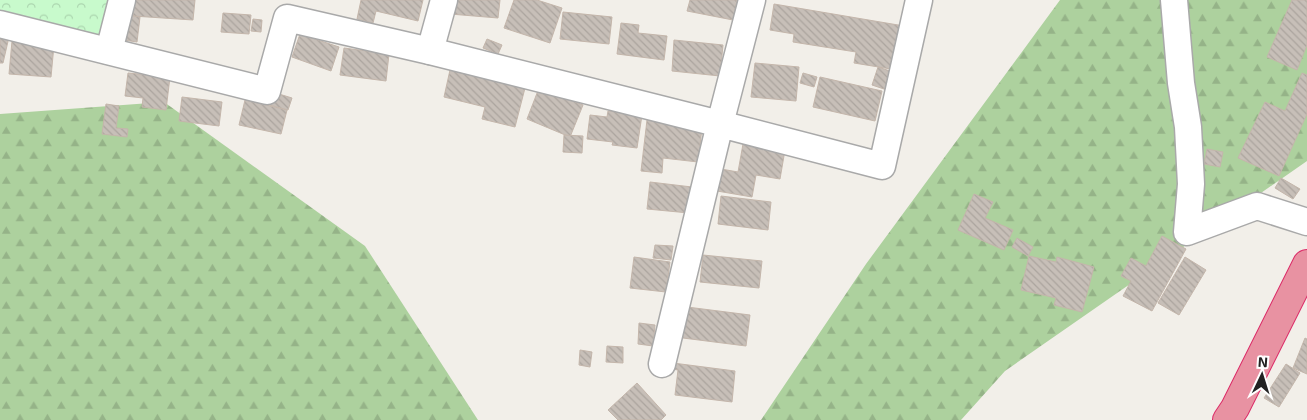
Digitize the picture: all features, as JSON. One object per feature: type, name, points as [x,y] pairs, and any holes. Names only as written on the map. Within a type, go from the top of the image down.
[{"type":"highway","points":[[1227,420],[1235,408],[1307,264]]},
{"type":"street","points":[[109,51],[122,0]]},
{"type":"street","points":[[430,51],[444,0]]},
{"type":"street","points":[[662,364],[752,0]]},
{"type":"street","points":[[0,24],[266,91],[289,9],[430,51],[882,166],[919,0]]},
{"type":"street","points":[[1174,0],[1181,83],[1188,127],[1191,184],[1187,232],[1257,206],[1307,222]]},
{"type":"green space","points":[[0,0],[112,0],[102,39],[0,16]]},
{"type":"green space","points":[[1060,0],[1307,0],[1307,161],[1005,371],[961,420],[761,420],[866,264]]},
{"type":"green space","points":[[164,102],[365,246],[478,420],[0,420],[0,114]]},
{"type":"building","points":[[134,0],[195,0],[193,20],[133,16]]},
{"type":"building","points":[[361,0],[423,0],[418,21],[376,11],[373,23],[357,19]]},
{"type":"building","points":[[451,0],[500,0],[498,18],[450,14]]},
{"type":"building","points":[[514,0],[537,0],[562,8],[550,43],[504,28]]},
{"type":"building","points":[[690,0],[737,0],[733,20],[687,11]]},
{"type":"building","points":[[1292,0],[1307,0],[1307,45],[1297,70],[1267,57]]},
{"type":"building","points":[[774,4],[904,26],[897,70],[854,63],[856,52],[793,42],[794,34],[770,30]]},
{"type":"building","points":[[563,12],[612,17],[609,44],[560,39]]},
{"type":"building","points":[[223,13],[251,15],[249,34],[221,32]]},
{"type":"building","points":[[127,15],[140,17],[137,42],[124,40]]},
{"type":"building","points":[[253,19],[262,20],[261,32],[251,31]]},
{"type":"building","points":[[621,23],[639,25],[638,33],[667,36],[664,60],[617,54]]},
{"type":"building","points":[[300,34],[339,47],[331,71],[292,57]]},
{"type":"building","points":[[0,35],[9,37],[3,63],[0,63]]},
{"type":"building","points":[[487,39],[502,45],[498,54],[483,48]]},
{"type":"building","points":[[674,40],[723,45],[720,76],[672,71]]},
{"type":"building","points":[[12,41],[54,45],[51,77],[9,74]]},
{"type":"building","points":[[344,48],[389,54],[386,81],[340,75]]},
{"type":"building","points":[[755,63],[799,67],[796,101],[751,97]]},
{"type":"building","points":[[878,67],[893,72],[887,90],[872,85]]},
{"type":"building","points":[[450,70],[525,88],[515,127],[482,119],[485,107],[444,97]]},
{"type":"building","points":[[128,73],[170,77],[166,110],[142,107],[143,98],[125,96]]},
{"type":"building","points":[[803,73],[817,77],[814,87],[800,83]]},
{"type":"building","points":[[1302,73],[1307,75],[1307,114],[1279,176],[1238,158],[1265,102],[1285,111]]},
{"type":"building","points":[[820,77],[882,91],[875,121],[813,107]]},
{"type":"building","points":[[539,88],[583,105],[570,137],[527,119]]},
{"type":"building","points":[[266,90],[292,98],[288,110],[262,103]]},
{"type":"building","points":[[182,97],[222,102],[219,126],[179,121]]},
{"type":"building","points":[[245,100],[287,110],[281,134],[239,125]]},
{"type":"building","points":[[106,104],[119,106],[116,128],[128,129],[127,137],[102,134]]},
{"type":"building","points":[[608,111],[642,115],[637,148],[612,145],[613,142],[587,139],[590,115],[607,117]]},
{"type":"building","points":[[647,120],[702,128],[698,162],[663,158],[662,173],[641,171]]},
{"type":"building","points":[[564,135],[583,136],[582,153],[563,152]]},
{"type":"building","points":[[743,144],[785,150],[780,179],[756,175],[752,197],[717,191],[721,169],[738,172]]},
{"type":"building","points":[[1207,149],[1223,152],[1220,167],[1204,164]]},
{"type":"building","points":[[1281,178],[1300,189],[1293,199],[1275,188]]},
{"type":"building","points":[[650,182],[692,187],[689,213],[647,209]]},
{"type":"building","points":[[974,194],[993,202],[985,218],[1013,230],[1004,250],[958,230]]},
{"type":"building","points":[[721,196],[771,202],[768,230],[718,224]]},
{"type":"building","points":[[1162,236],[1186,249],[1152,311],[1123,296],[1131,281],[1121,276],[1131,258],[1146,266]]},
{"type":"building","points":[[1017,238],[1033,247],[1028,256],[1012,247]]},
{"type":"building","points":[[655,245],[673,246],[671,260],[653,258]]},
{"type":"building","points":[[703,255],[762,261],[759,288],[700,282]]},
{"type":"building","points":[[1029,256],[1056,262],[1057,257],[1094,267],[1082,312],[1054,305],[1056,298],[1021,290]]},
{"type":"building","points":[[634,257],[670,262],[666,292],[630,288]]},
{"type":"building","points":[[1185,257],[1206,270],[1179,315],[1158,303]]},
{"type":"building","points":[[687,307],[750,315],[746,346],[683,338]]},
{"type":"building","points":[[639,323],[655,325],[653,346],[638,344]]},
{"type":"building","points":[[1305,338],[1307,339],[1307,374],[1293,368]]},
{"type":"building","points":[[607,346],[623,347],[623,363],[606,362]]},
{"type":"building","points":[[580,350],[592,352],[590,367],[579,365]]},
{"type":"building","points":[[673,363],[735,371],[732,402],[675,395],[678,370],[672,369]]},
{"type":"building","points":[[1286,364],[1300,373],[1279,407],[1264,398]]},
{"type":"building","points":[[637,383],[666,415],[661,420],[618,420],[608,410]]}]
